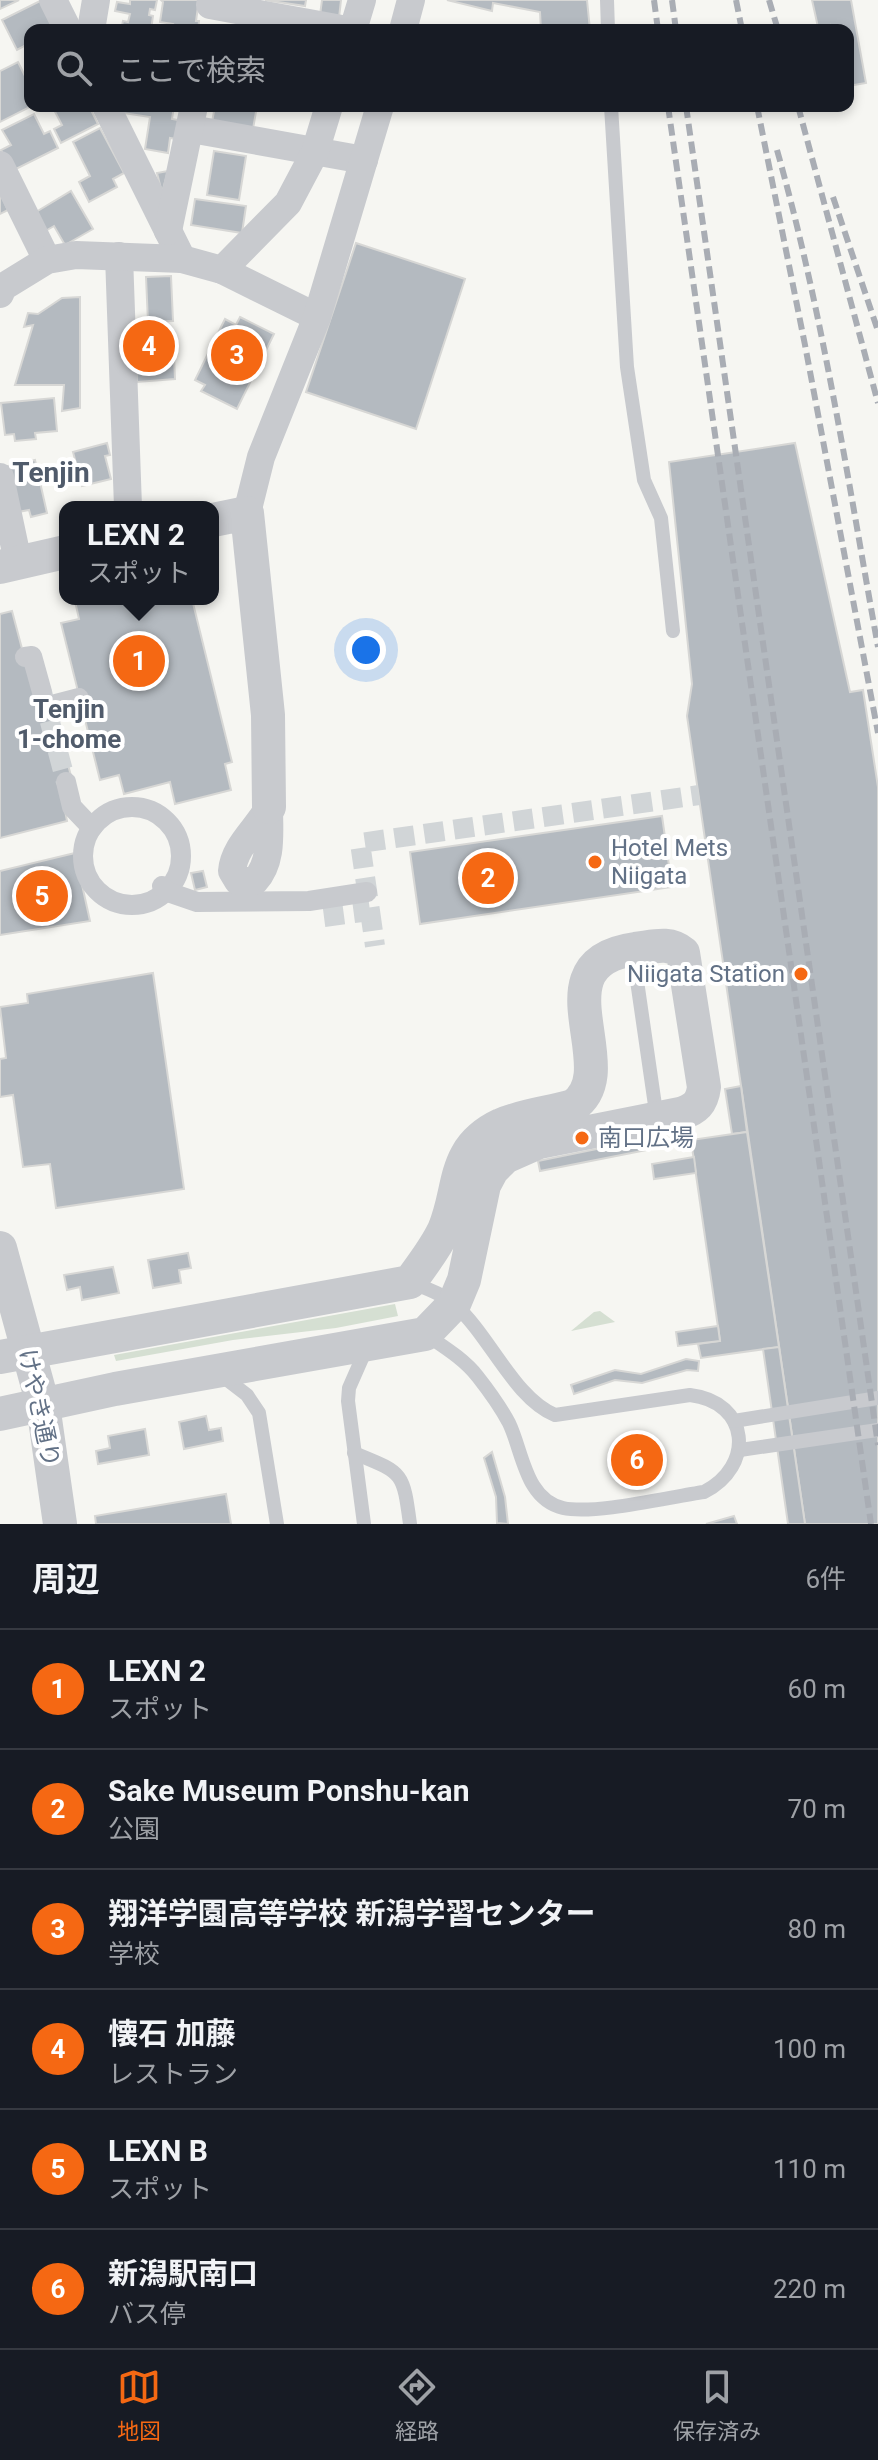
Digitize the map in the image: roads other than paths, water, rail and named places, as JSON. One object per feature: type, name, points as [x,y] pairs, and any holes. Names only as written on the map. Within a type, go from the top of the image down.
[{"type":"street","points":[[53,0],[65,24]]},
{"type":"street","points":[[92,24],[96,0]]},
{"type":"street","points":[[355,24],[362,0]]},
{"type":"street","points":[[405,24],[411,0]]},
{"type":"street","points":[[209,12],[301,24]]},
{"type":"street","points":[[109,112],[182,259]]},
{"type":"street","points":[[222,270],[288,203],[315,152],[327,112]]},
{"type":"street","points":[[269,807],[268,715],[247,513],[261,457],[317,317],[378,112]]},
{"type":"street","points":[[168,231],[193,117],[315,152],[364,160]]},
{"type":"street","points":[[0,165],[47,260]]},
{"type":"street","points":[[0,294],[3,287],[47,260],[76,255],[182,259],[222,270],[317,317]]},
{"type":"street","points":[[119,256],[128,501]]},
{"type":"street","points":[[0,477],[9,564],[59,553]]},
{"type":"street","points":[[219,519],[247,513]]},
{"type":"street","points":[[25,657],[32,656],[47,699],[79,698]]},
{"type":"street","points":[[66,782],[72,807],[92,828]]},
{"type":"street","points":[[127,807],[154,813],[166,821],[174,832],[181,859],[178,872],[164,889],[150,902],[136,905],[123,905],[98,892],[84,868],[83,854],[92,828],[114,811],[127,807]]},
{"type":"street","points":[[164,889],[197,902],[309,901],[367,892]]},
{"type":"street","points":[[0,1414],[425,1334],[454,1304],[464,1280],[484,1185],[492,1170],[505,1157],[539,1142],[691,1111],[702,1099],[704,1087],[683,953],[668,945],[616,952],[595,968],[585,991],[583,1005],[592,1070],[589,1091],[583,1100],[573,1106],[502,1125],[486,1135],[469,1153],[457,1175],[445,1226],[432,1252],[410,1282],[14,1354]]},
{"type":"street","name":"けやき通り","points":[[0,1248],[14,1354],[43,1405],[60,1524]]},
{"type":"lane","points":[[607,0],[608,24]]},
{"type":"lane","points":[[611,112],[627,367],[644,480],[661,518],[673,631]]},
{"type":"lane","points":[[616,952],[635,967],[657,1119]]},
{"type":"lane","points":[[410,1282],[454,1304],[500,1358],[526,1397],[541,1409],[555,1415],[690,1395],[715,1401],[734,1421],[740,1450],[729,1475],[704,1492],[582,1510],[560,1507],[536,1489],[526,1474],[521,1449],[507,1420],[477,1375],[460,1358],[425,1334]]},
{"type":"lane","points":[[364,1524],[349,1388],[369,1343]]},
{"type":"lane","points":[[217,1372],[247,1395],[259,1413],[277,1524]]},
{"type":"lane","points":[[734,1421],[878,1398]]},
{"type":"lane","points":[[740,1450],[878,1430]]},
{"type":"lane","points":[[354,1453],[393,1469],[406,1492],[410,1524]]},
{"type":"tunnel","points":[[42,692],[66,782]]},
{"type":"tunnel","points":[[324,917],[370,911],[360,843],[699,795]]},
{"type":"tunnel","points":[[370,911],[375,946]]},
{"type":"railway","points":[[654,0],[657,24]]},
{"type":"railway","points":[[672,0],[675,24]]},
{"type":"railway","points":[[736,0],[741,24]]},
{"type":"railway","points":[[769,0],[776,24]]},
{"type":"railway","points":[[669,112],[871,1524]]},
{"type":"railway","points":[[687,112],[878,1445]]},
{"type":"railway","points":[[758,112],[878,733]]},
{"type":"railway","points":[[800,112],[878,403]]},
{"type":"railway","points":[[777,150],[821,335],[878,647]]},
{"type":"railway","points":[[833,197],[878,331]]},
{"type":"place","name":"懐石 加藤","points":[[149,346]]},
{"type":"place","name":"翔洋学園高等学校 新潟学習センター","points":[[237,355]]},
{"type":"place","name":"LEXN 2","points":[[139,661]]},
{"type":"place","name":"Hotel Mets Niigata","points":[[595,862]]},
{"type":"place","name":"Sake Museum Ponshu-kan","points":[[488,878]]},
{"type":"place","name":"LEXN B","points":[[42,896]]},
{"type":"place","name":"Niigata Station","points":[[801,974]]},
{"type":"place","name":"南口広場","points":[[582,1138]]},
{"type":"place","name":"新潟駅南口","points":[[637,1460]]},
{"type":"district","name":"Tenjin","points":[[51,472]]},
{"type":"district","name":"Tenjin 1-chome","points":[[69,724]]}]
